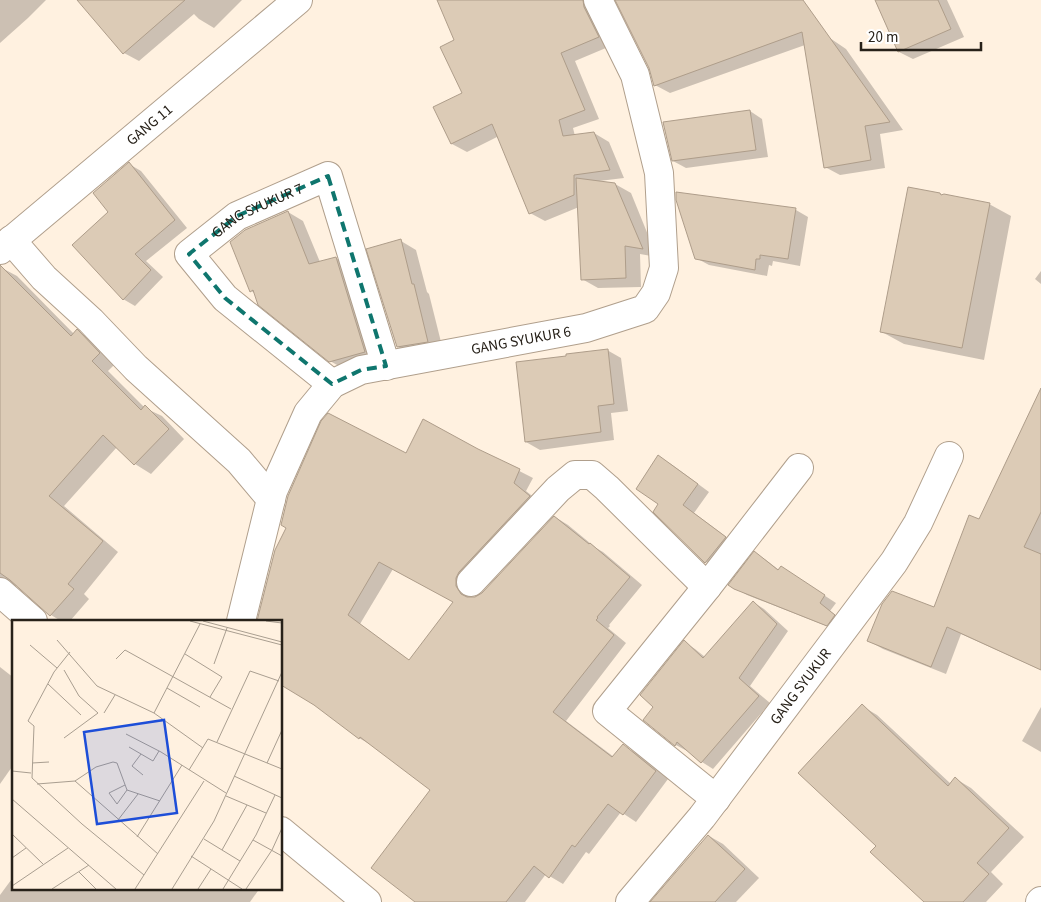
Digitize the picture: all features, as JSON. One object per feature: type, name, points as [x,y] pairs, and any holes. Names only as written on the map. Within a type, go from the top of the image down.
[{"type":"street","name":"GANG 11","points":[[6,245],[298,0]]},
{"type":"street","name":"GANG SYUKUR 6","points":[[241,620],[273,491],[308,413],[332,384],[361,370],[586,328],[645,309],[656,293],[664,268],[659,173],[635,75],[598,0]]},
{"type":"street","name":"GANG SYUKUR 7","points":[[332,384],[225,298],[189,254],[237,216],[328,176],[386,366]]},
{"type":"street","points":[[6,245],[44,278],[136,368],[239,461],[271,499]]},
{"type":"street","name":"GANG SYUKUR","points":[[630,902],[702,817],[894,562],[918,523],[949,456]]},
{"type":"street","points":[[716,798],[607,711],[707,587],[799,468]]},
{"type":"street","points":[[471,582],[558,488],[575,475],[592,475],[608,488],[707,587]]},
{"type":"street","points":[[0,592],[32,620]]},
{"type":"street","points":[[282,832],[367,902]]},
{"type":"highlighted area","points":[[328,176],[386,366],[361,370],[332,384],[225,298],[189,254],[237,216]]},
{"type":"building","points":[[77,0],[185,0],[123,54]]},
{"type":"building","points":[[437,0],[583,0],[584,7],[599,37],[561,53],[585,110],[559,120],[563,136],[594,132],[610,170],[574,175],[574,195],[529,214],[492,124],[451,144],[433,107],[462,93],[440,47],[454,40]]},
{"type":"building","points":[[615,0],[803,0],[890,122],[865,126],[871,160],[824,168],[802,32],[654,86],[649,68]]},
{"type":"building","points":[[875,0],[938,0],[951,29],[898,52]]},
{"type":"building","points":[[750,110],[756,150],[672,161],[663,122]]},
{"type":"building","points":[[129,162],[175,220],[135,254],[151,270],[123,300],[72,245],[108,212],[93,193]]},
{"type":"building","points":[[576,178],[615,183],[643,249],[625,246],[626,278],[581,280]]},
{"type":"building","points":[[908,187],[940,193],[941,195],[990,203],[962,348],[880,332]]},
{"type":"building","points":[[676,192],[796,208],[788,259],[760,255],[760,259],[756,259],[755,270],[695,259],[676,200]]},
{"type":"building","points":[[288,211],[309,264],[336,257],[365,352],[329,362],[258,305],[253,290],[250,292],[230,242],[245,230]]},
{"type":"building","points":[[401,239],[428,342],[397,347],[366,249]]},
{"type":"building","points":[[0,265],[71,336],[77,329],[100,353],[92,361],[141,410],[145,405],[169,429],[134,465],[103,435],[49,496],[103,541],[68,584],[74,589],[50,616],[0,573]]},
{"type":"building","points":[[608,349],[614,404],[598,406],[601,432],[525,442],[516,362]]},
{"type":"building","points":[[1041,388],[1041,512],[1024,547],[1041,554],[1041,670],[947,627],[931,667],[867,641],[882,604],[892,591],[934,607],[969,515],[979,519]]},
{"type":"building","points":[[328,413],[406,453],[423,419],[520,469],[514,483],[530,496],[459,572],[456,578],[456,586],[461,594],[467,597],[475,597],[482,593],[554,516],[630,577],[596,620],[614,635],[553,712],[612,757],[623,744],[656,771],[623,815],[608,804],[575,847],[572,845],[549,878],[534,866],[506,902],[415,902],[371,868],[430,790],[360,737],[359,739],[314,705],[282,686],[282,620],[257,620],[275,550],[286,528],[281,525],[288,496],[321,421]],"holes":[[[379,562],[453,602],[409,660],[348,615]]]},
{"type":"building","points":[[658,455],[698,484],[683,505],[726,537],[705,563],[653,512],[658,504],[636,489]]},
{"type":"building","points":[[754,551],[778,570],[781,566],[825,595],[820,603],[835,615],[827,626],[728,585]]},
{"type":"building","points":[[753,601],[777,624],[739,678],[759,696],[701,763],[677,742],[675,746],[643,720],[653,707],[640,695],[684,640],[703,658]]},
{"type":"building","points":[[862,704],[948,786],[955,777],[1009,828],[977,863],[989,874],[963,902],[924,902],[870,852],[876,846],[798,773]]},
{"type":"building","points":[[708,835],[745,869],[715,902],[650,902]]}]
